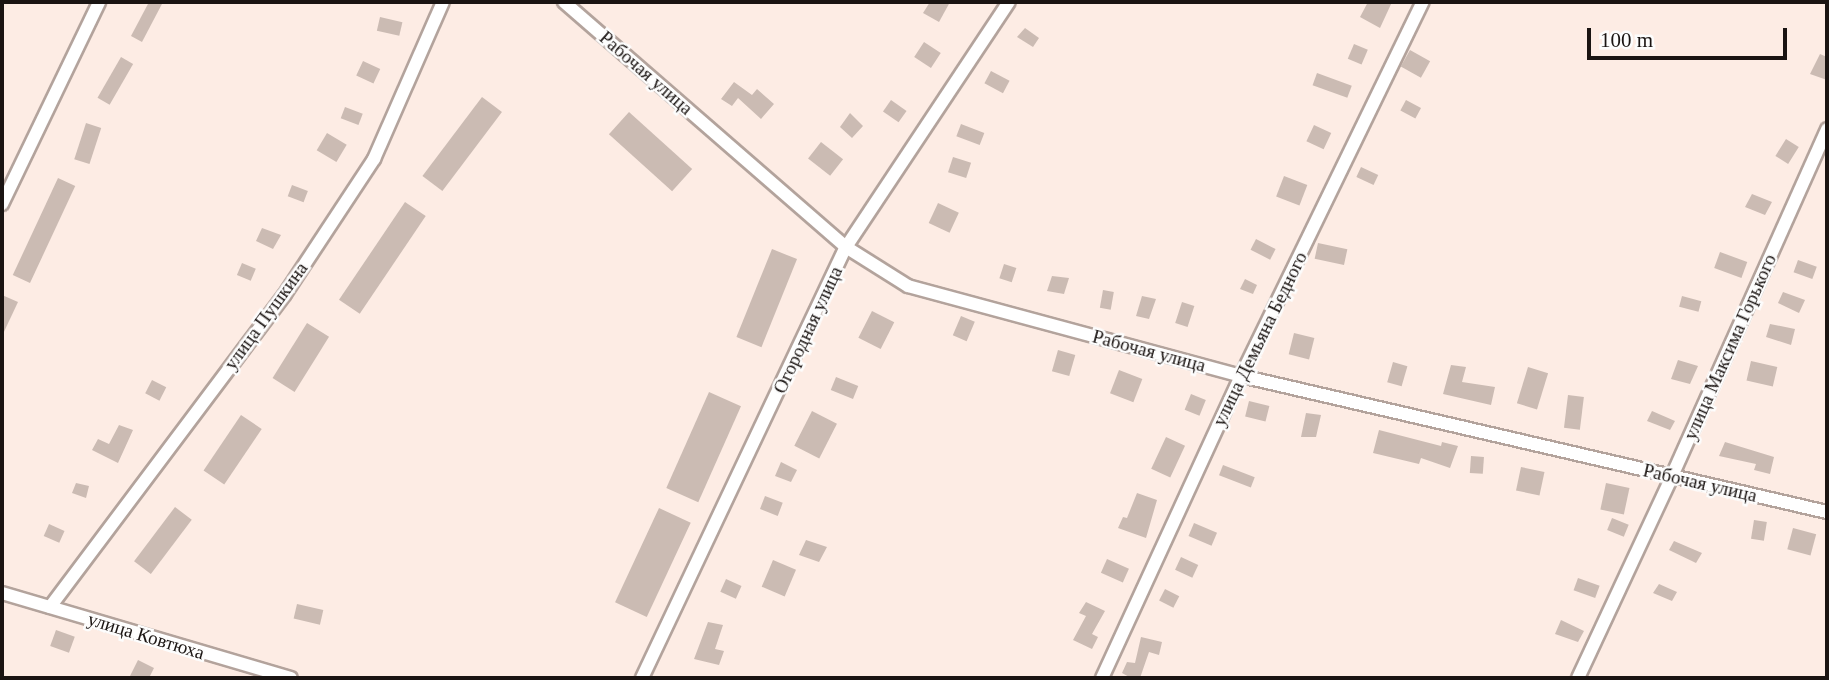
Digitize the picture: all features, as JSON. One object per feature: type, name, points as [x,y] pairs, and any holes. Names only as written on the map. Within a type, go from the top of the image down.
[{"type":"street","points":[[2,204],[99,2]]},
{"type":"street","name":"улица Пушкина","points":[[50,607],[285,294],[374,159],[443,2]]},
{"type":"street","name":"Рабочая улица","points":[[564,2],[846,247],[908,286],[1241,376],[1827,512]]},
{"type":"street","name":"Огородная улица","points":[[642,678],[846,247],[1009,2]]},
{"type":"street","name":"улица Демьяна Бедного","points":[[1102,678],[1241,376],[1423,2]]},
{"type":"street","name":"улица Максима Горького","points":[[1578,678],[1672,476],[1827,129]]},
{"type":"street","name":"улица Ковтюха","points":[[2,593],[291,678]]},
{"type":"building","points":[[149,2],[163,2],[142,42],[131,36]]},
{"type":"building","points":[[930,2],[950,2],[939,22],[923,13]]},
{"type":"building","points":[[1368,2],[1392,2],[1380,28],[1360,17]]},
{"type":"building","points":[[380,17],[402,22],[399,36],[377,31]]},
{"type":"building","points":[[1025,28],[1039,38],[1033,47],[1017,37]]},
{"type":"building","points":[[924,42],[941,53],[931,68],[914,57]]},
{"type":"building","points":[[1354,44],[1368,50],[1362,65],[1348,59]]},
{"type":"building","points":[[1410,50],[1430,61],[1421,78],[1401,67]]},
{"type":"building","points":[[1820,54],[1827,57],[1827,80],[1810,74]]},
{"type":"building","points":[[121,57],[133,64],[110,105],[98,98]]},
{"type":"building","points":[[363,61],[380,69],[373,84],[356,76]]},
{"type":"building","points":[[991,71],[1010,81],[1003,93],[984,83]]},
{"type":"building","points":[[1317,73],[1352,86],[1347,98],[1313,85]]},
{"type":"building","points":[[734,82],[752,95],[757,89],[774,104],[761,119],[738,98],[732,106],[721,99]]},
{"type":"building","points":[[482,97],[502,112],[442,191],[422,176]]},
{"type":"building","points":[[891,100],[907,111],[899,122],[883,111]]},
{"type":"building","points":[[1406,100],[1421,108],[1415,119],[1400,111]]},
{"type":"building","points":[[345,107],[363,114],[358,125],[341,118]]},
{"type":"building","points":[[629,112],[692,169],[672,191],[609,134]]},
{"type":"building","points":[[850,113],[863,126],[852,138],[840,127]]},
{"type":"building","points":[[86,123],[101,128],[89,164],[74,159]]},
{"type":"building","points":[[961,124],[984,133],[980,145],[956,136]]},
{"type":"building","points":[[1314,125],[1331,133],[1324,149],[1306,141]]},
{"type":"building","points":[[327,133],[347,145],[336,162],[317,150]]},
{"type":"building","points":[[1786,139],[1799,147],[1788,164],[1775,156]]},
{"type":"building","points":[[821,142],[843,159],[830,176],[808,159]]},
{"type":"building","points":[[953,157],[971,163],[966,178],[948,172]]},
{"type":"building","points":[[1361,167],[1378,175],[1374,185],[1356,177]]},
{"type":"building","points":[[1284,176],[1307,185],[1299,205],[1276,197]]},
{"type":"building","points":[[58,178],[75,186],[30,283],[13,275]]},
{"type":"building","points":[[292,185],[308,191],[304,202],[288,196]]},
{"type":"building","points":[[1752,194],[1772,202],[1765,215],[1745,207]]},
{"type":"building","points":[[405,202],[426,216],[360,314],[339,300]]},
{"type":"building","points":[[938,203],[959,213],[950,233],[929,223]]},
{"type":"building","points":[[262,228],[281,235],[273,249],[256,241]]},
{"type":"building","points":[[1256,239],[1276,249],[1270,260],[1251,250]]},
{"type":"building","points":[[1318,243],[1347,249],[1344,265],[1315,259]]},
{"type":"building","points":[[772,249],[797,259],[761,347],[736,337]]},
{"type":"building","points":[[1720,252],[1747,262],[1741,278],[1714,268]]},
{"type":"building","points":[[1798,260],[1817,267],[1812,279],[1794,272]]},
{"type":"building","points":[[242,263],[256,269],[251,281],[237,275]]},
{"type":"building","points":[[1004,264],[1016,268],[1012,282],[999,278]]},
{"type":"building","points":[[1052,276],[1069,278],[1064,294],[1047,291]]},
{"type":"building","points":[[1245,279],[1257,285],[1253,294],[1240,289]]},
{"type":"building","points":[[1103,290],[1114,292],[1111,310],[1100,308]]},
{"type":"building","points":[[1783,292],[1805,300],[1799,313],[1778,303]]},
{"type":"building","points":[[2,295],[18,302],[2,336]]},
{"type":"building","points":[[1142,296],[1156,299],[1149,319],[1136,316]]},
{"type":"building","points":[[1682,296],[1701,301],[1698,312],[1679,307]]},
{"type":"building","points":[[1182,302],[1194,306],[1188,327],[1175,323]]},
{"type":"building","points":[[872,311],[894,322],[881,349],[858,338]]},
{"type":"building","points":[[961,316],[975,322],[967,341],[953,335]]},
{"type":"building","points":[[307,323],[329,337],[295,392],[273,378]]},
{"type":"building","points":[[1770,324],[1795,329],[1791,345],[1766,337]]},
{"type":"building","points":[[1294,333],[1314,338],[1309,359],[1289,354]]},
{"type":"building","points":[[1058,350],[1075,355],[1069,376],[1052,371]]},
{"type":"building","points":[[1678,360],[1698,366],[1690,384],[1671,379]]},
{"type":"building","points":[[1751,361],[1777,367],[1773,387],[1747,380]]},
{"type":"building","points":[[1393,362],[1407,366],[1402,386],[1387,382]]},
{"type":"building","points":[[1451,365],[1466,367],[1462,382],[1495,387],[1491,405],[1443,394]]},
{"type":"building","points":[[1528,367],[1548,373],[1537,409],[1517,403]]},
{"type":"building","points":[[1119,370],[1142,379],[1133,402],[1110,393]]},
{"type":"building","points":[[836,377],[858,386],[853,399],[831,390]]},
{"type":"building","points":[[152,380],[166,387],[159,401],[145,393]]},
{"type":"building","points":[[709,392],[741,406],[698,502],[666,488]]},
{"type":"building","points":[[1191,394],[1206,400],[1199,416],[1185,410]]},
{"type":"building","points":[[1568,395],[1584,397],[1580,430],[1564,428]]},
{"type":"building","points":[[1249,401],[1269,406],[1266,422],[1245,417]]},
{"type":"building","points":[[812,411],[837,424],[819,458],[794,446]]},
{"type":"building","points":[[1652,411],[1675,421],[1670,430],[1647,421]]},
{"type":"building","points":[[1306,413],[1321,415],[1316,437],[1301,437]]},
{"type":"building","points":[[241,415],[262,429],[224,485],[204,471]]},
{"type":"building","points":[[119,425],[133,430],[118,463],[92,450],[98,439],[109,444]]},
{"type":"building","points":[[1379,430],[1441,446],[1442,442],[1458,446],[1450,468],[1421,458],[1419,464],[1373,453]]},
{"type":"building","points":[[1166,437],[1185,446],[1170,478],[1151,469]]},
{"type":"building","points":[[1725,442],[1774,457],[1770,474],[1754,470],[1756,464],[1719,456]]},
{"type":"building","points":[[1471,456],[1484,457],[1483,474],[1470,473]]},
{"type":"building","points":[[781,462],[797,470],[791,482],[775,476]]},
{"type":"building","points":[[1223,465],[1255,477],[1251,487],[1219,475]]},
{"type":"building","points":[[1521,467],[1544,472],[1539,495],[1516,490]]},
{"type":"building","points":[[76,483],[89,486],[86,498],[72,493]]},
{"type":"building","points":[[1606,483],[1629,488],[1624,514],[1600,509]]},
{"type":"building","points":[[1137,493],[1157,500],[1146,538],[1118,528],[1123,517],[1127,518]]},
{"type":"building","points":[[765,496],[783,503],[778,516],[760,509]]},
{"type":"building","points":[[175,507],[192,520],[151,574],[134,561]]},
{"type":"building","points":[[659,508],[691,523],[647,617],[615,602]]},
{"type":"building","points":[[1612,518],[1629,525],[1624,537],[1607,530]]},
{"type":"building","points":[[1754,520],[1767,522],[1764,541],[1751,539]]},
{"type":"building","points":[[1194,523],[1217,533],[1212,546],[1189,536]]},
{"type":"building","points":[[49,524],[65,531],[59,543],[44,536]]},
{"type":"building","points":[[1793,528],[1816,534],[1810,555],[1787,549]]},
{"type":"building","points":[[806,540],[827,547],[819,562],[799,555]]},
{"type":"building","points":[[1674,541],[1702,553],[1696,563],[1669,550]]},
{"type":"building","points":[[1181,557],[1198,565],[1192,578],[1175,570]]},
{"type":"building","points":[[1107,559],[1129,569],[1123,582],[1101,573]]},
{"type":"building","points":[[773,560],[796,570],[785,596],[762,587]]},
{"type":"building","points":[[1578,578],[1600,586],[1595,598],[1574,590]]},
{"type":"building","points":[[726,579],[742,586],[736,599],[720,592]]},
{"type":"building","points":[[1659,584],[1677,592],[1672,601],[1653,593]]},
{"type":"building","points":[[1165,589],[1179,596],[1173,608],[1159,601]]},
{"type":"building","points":[[1086,602],[1105,611],[1092,634],[1098,637],[1092,649],[1073,640],[1086,616],[1079,613]]},
{"type":"building","points":[[297,604],[323,610],[320,625],[294,619]]},
{"type":"building","points":[[1561,620],[1584,631],[1578,642],[1555,634]]},
{"type":"building","points":[[708,622],[723,625],[715,649],[724,651],[719,665],[694,659]]},
{"type":"building","points":[[56,630],[75,637],[69,653],[50,646]]},
{"type":"building","points":[[1141,637],[1162,642],[1159,655],[1149,652],[1140,678],[1131,678],[1122,673],[1127,662],[1135,663]]},
{"type":"building","points":[[138,660],[154,668],[149,678],[129,678]]}]
